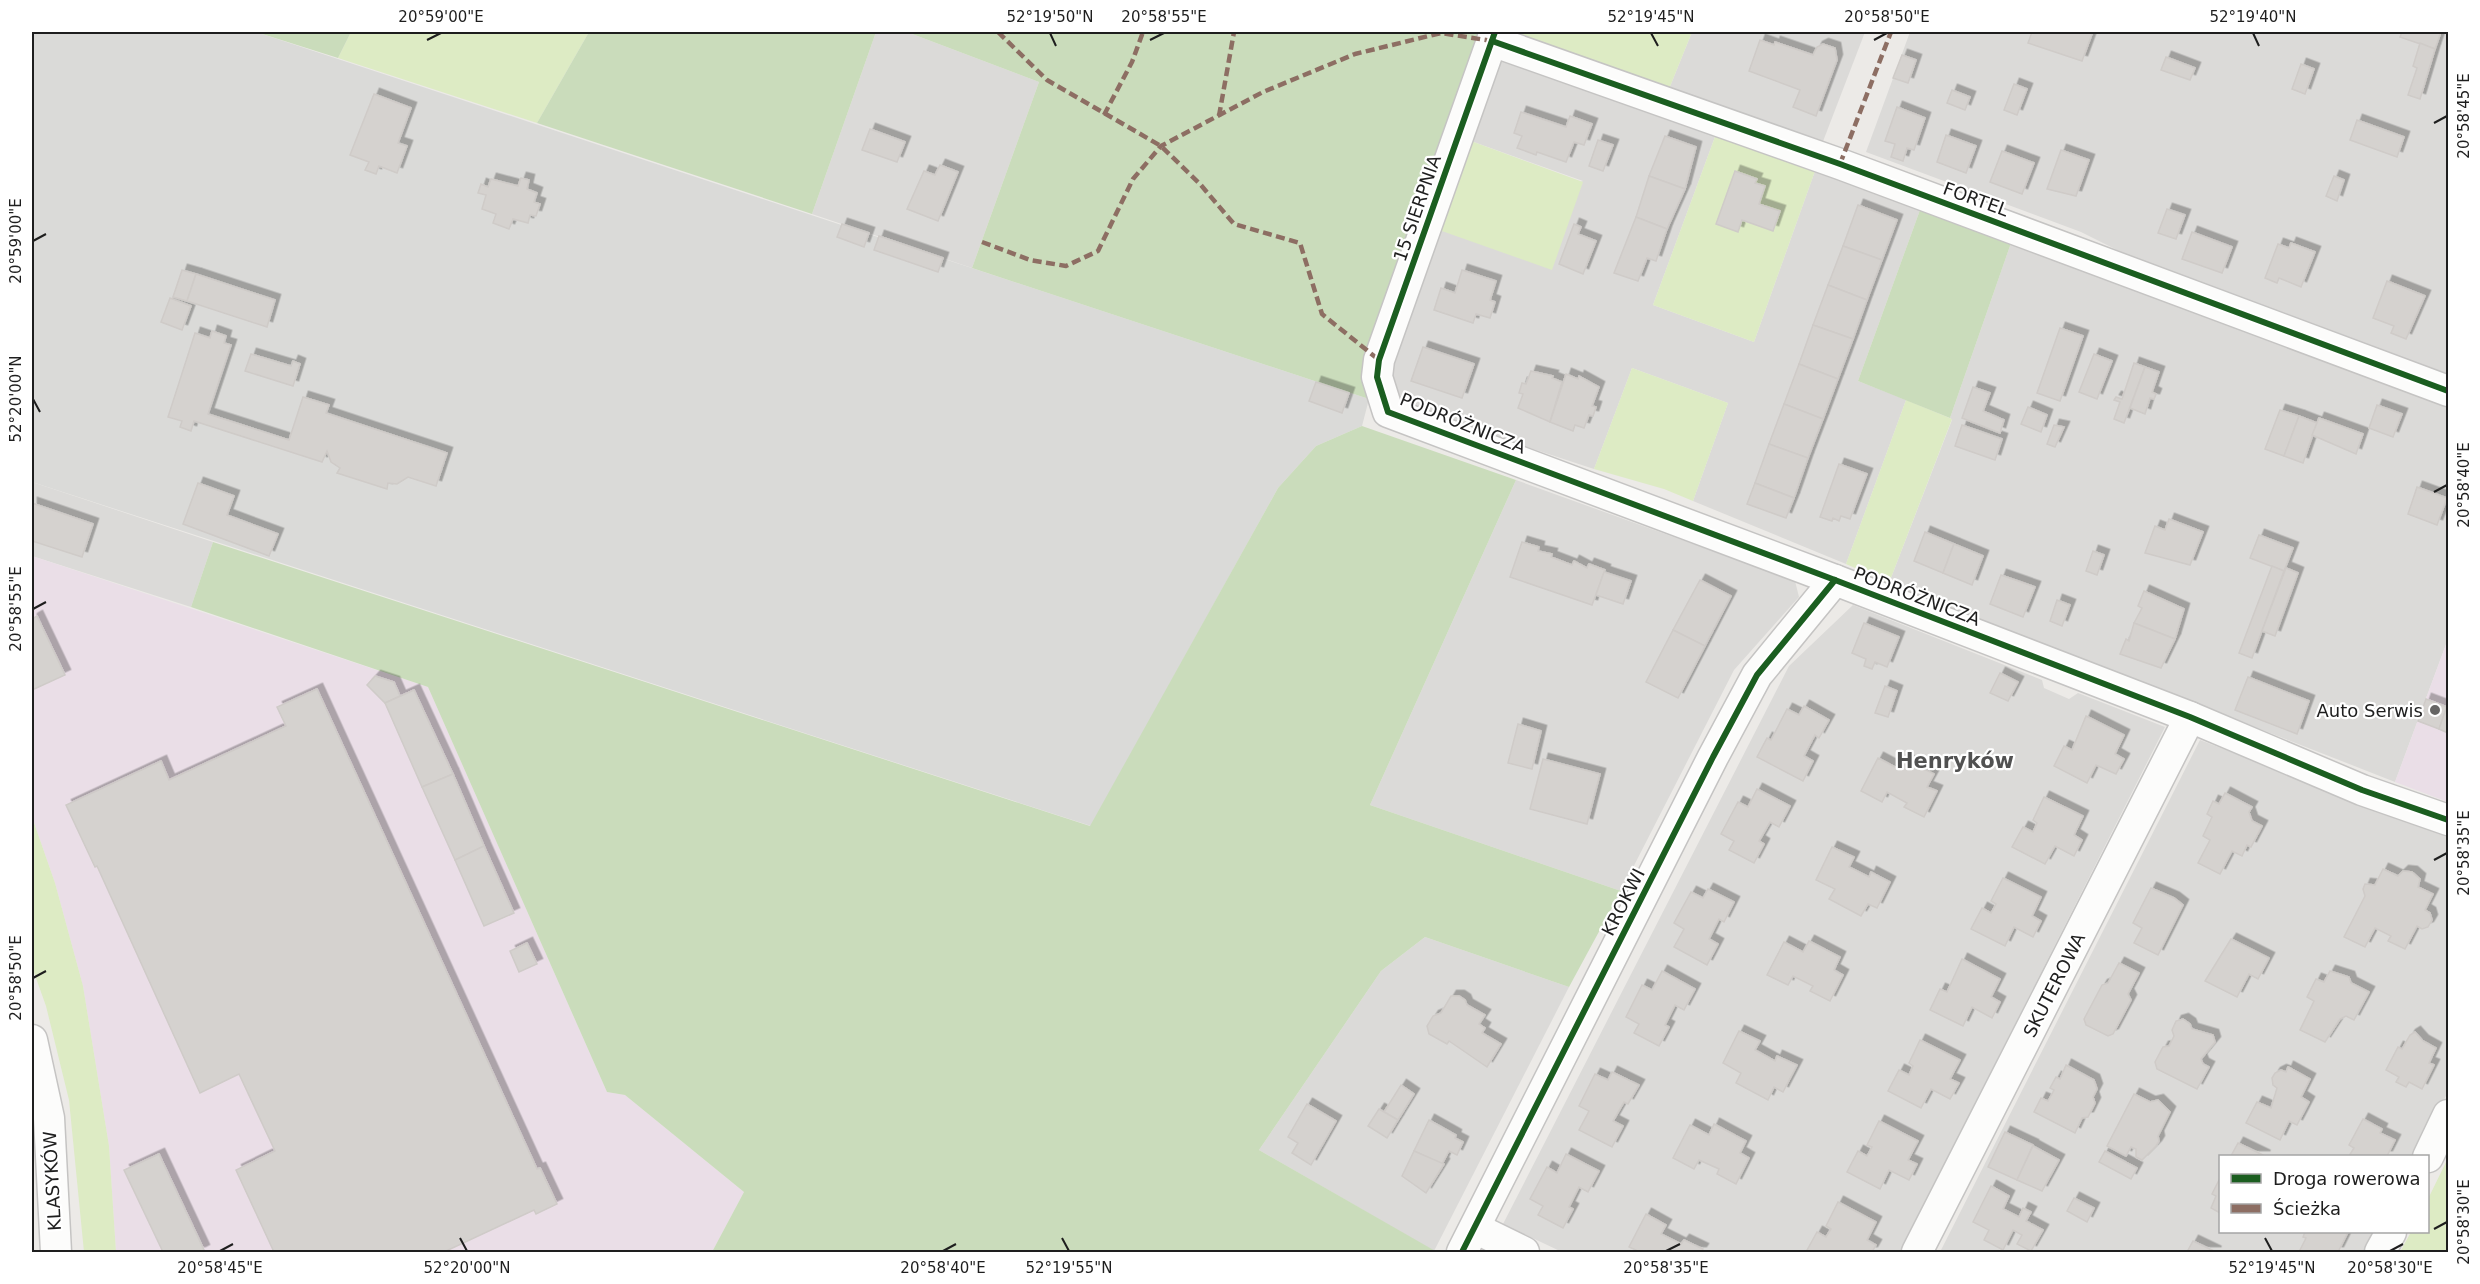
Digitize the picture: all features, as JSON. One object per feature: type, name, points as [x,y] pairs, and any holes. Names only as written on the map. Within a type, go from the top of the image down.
[{"type":"street","name":"FORTEL","points":[[1494,36],[2448,391]]},
{"type":"street","name":"15 SIERPNIA","points":[[1381,396],[1377,377],[1379,360],[1494,36]]},
{"type":"street","name":"PODRÓŻNICZA","points":[[1381,396],[1388,412],[1397,416],[1835,580],[2190,717],[2362,790],[2448,820]]},
{"type":"street","name":"KROKWI","points":[[1468,1240],[1713,757],[1757,675],[1835,580]]},
{"type":"street","name":"SKUTEROWA","points":[[1917,1252],[2190,717]]},
{"type":"street","name":"KLASYKÓW","points":[[32,1040],[49,1118],[56,1252]]},
{"type":"street","points":[[2428,1155],[2448,1115]]},
{"type":"street","points":[[2380,1252],[2390,1233]]},
{"type":"street","points":[[1468,1240],[1524,1252]]},
{"type":"shaded area","points":[[32,32],[256,32],[1369,399],[1362,426],[1316,446],[1278,488],[1091,826],[32,482]]},
{"type":"shaded area","points":[[876,32],[907,32],[1039,82],[972,268],[812,214]]},
{"type":"shaded area","points":[[1692,32],[1865,32],[1822,144],[1669,89]]},
{"type":"shaded area","points":[[1910,32],[2448,32],[2448,375],[2129,256],[2081,232],[1866,152]]},
{"type":"shaded area","points":[[1501,55],[1716,134],[1653,305],[1754,342],[1815,171],[1920,210],[1858,381],[1906,400],[1846,564],[1693,501],[1728,403],[1632,368],[1594,469],[1408,408],[1395,393],[1391,372],[1439,230],[1583,181],[1471,141]]},
{"type":"shaded area","points":[[2011,243],[2448,406],[2448,639],[2395,782],[1889,583],[1952,420],[1950,418]]},
{"type":"shaded area","points":[[1516,480],[1795,581],[1799,597],[1734,670],[1621,891],[1370,805]]},
{"type":"shaded area","points":[[32,482],[213,542],[191,607],[32,556]]},
{"type":"shaded area","points":[[32,556],[428,687],[607,1092],[625,1095],[744,1192],[712,1252],[116,1252],[109,1146],[83,986],[55,883],[32,817]]},
{"type":"shaded area","points":[[1853,605],[2042,680],[2044,688],[2069,699],[2078,693],[2165,727],[1900,1252],[1562,1252],[1503,1224],[1789,666]]},
{"type":"shaded area","name":"Auto Serwis","points":[[2448,639],[2448,802],[2395,782]]},
{"type":"shaded area","points":[[2200,740],[2448,836],[2448,1092],[2416,1155],[2219,1155],[2219,1233],[2376,1233],[2367,1252],[1940,1252]]},
{"type":"shaded area","points":[[1425,937],[1569,987],[1434,1251],[1259,1150],[1381,971]]},
{"type":"green space","points":[[256,32],[351,32],[338,58]]},
{"type":"green space","points":[[351,32],[589,32],[537,123],[338,58]]},
{"type":"green space","points":[[589,32],[876,32],[812,214],[537,123]]},
{"type":"green space","points":[[907,32],[1484,32],[1369,399],[972,268],[1039,82]]},
{"type":"green space","points":[[1511,32],[1692,32],[1669,89]]},
{"type":"green space","points":[[1716,134],[1815,171],[1754,342],[1653,305]]},
{"type":"green space","points":[[1471,141],[1583,182],[1552,270],[1439,230]]},
{"type":"green space","points":[[1920,210],[2011,243],[1950,418],[1858,381]]},
{"type":"green space","points":[[1632,368],[1728,403],[1693,501],[1664,489],[1594,469]]},
{"type":"green space","points":[[1906,400],[1952,419],[1889,583],[1846,564]]},
{"type":"green space","points":[[1362,426],[1516,480],[1370,805],[1621,891],[1569,987],[1425,937],[1381,971],[1259,1150],[1437,1252],[712,1252],[744,1192],[625,1095],[607,1092],[428,687],[191,607],[213,542],[1090,826],[1278,488],[1316,446]]},
{"type":"green space","points":[[32,817],[55,883],[83,986],[109,1146],[116,1252],[84,1252],[69,1100],[46,1006],[32,967]]},
{"type":"green space","points":[[2448,1158],[2448,1252],[2400,1252],[2410,1233],[2429,1233],[2429,1197]]},
{"type":"building","points":[[2032,32],[2092,34],[2082,61],[2028,43]]},
{"type":"building","points":[[2402,32],[2441,32],[2435,49],[2400,37]]},
{"type":"building","points":[[1760,40],[1774,45],[1775,42],[1813,55],[1817,47],[1823,44],[1835,48],[1837,60],[1816,116],[1793,107],[1800,90],[1749,71]]},
{"type":"building","points":[[2420,43],[2435,49],[2420,99],[2408,95],[2417,68],[2413,66]]},
{"type":"building","points":[[1902,55],[1916,60],[1908,83],[1893,78]]},
{"type":"building","points":[[2166,57],[2195,68],[2190,80],[2161,70]]},
{"type":"building","points":[[2301,64],[2314,69],[2305,94],[2292,89]]},
{"type":"building","points":[[2014,84],[2027,89],[2017,115],[2004,110]]},
{"type":"building","points":[[1952,90],[1970,97],[1965,110],[1947,103]]},
{"type":"building","points":[[374,94],[411,108],[398,143],[407,146],[397,173],[379,166],[376,174],[365,170],[369,162],[350,155]]},
{"type":"building","points":[[1897,107],[1925,118],[1914,150],[1907,148],[1903,161],[1891,157],[1895,144],[1885,141]]},
{"type":"building","points":[[1521,112],[1566,127],[1570,116],[1592,124],[1584,145],[1574,142],[1566,162],[1517,148],[1522,136],[1514,133]]},
{"type":"building","points":[[2357,120],[2404,137],[2397,157],[2350,140]]},
{"type":"building","points":[[870,129],[905,142],[897,162],[862,150]]},
{"type":"building","points":[[1946,135],[1976,146],[1966,173],[1937,162]]},
{"type":"building","points":[[1665,136],[1696,147],[1685,189],[1649,176]]},
{"type":"building","points":[[1598,140],[1613,145],[1603,171],[1589,166]]},
{"type":"building","points":[[2061,150],[2089,160],[2076,196],[2047,189]]},
{"type":"building","points":[[2002,151],[2034,163],[2022,194],[1990,182]]},
{"type":"building","points":[[940,165],[958,172],[938,221],[907,209],[924,171],[935,175]]},
{"type":"building","points":[[1735,171],[1757,179],[1755,183],[1765,186],[1759,204],[1780,211],[1773,231],[1742,220],[1738,232],[1716,224]]},
{"type":"building","points":[[1649,176],[1685,189],[1667,229],[1636,217]]},
{"type":"building","points":[[2334,176],[2344,180],[2337,201],[2326,196]]},
{"type":"building","points":[[521,178],[529,180],[527,189],[537,193],[534,202],[540,204],[536,216],[530,215],[528,223],[513,219],[509,229],[493,223],[496,214],[482,209],[486,195],[478,193],[481,184],[488,187],[491,179],[518,186]]},
{"type":"building","points":[[1858,205],[1897,220],[1882,260],[1843,246]]},
{"type":"building","points":[[2167,209],[2185,215],[2176,239],[2158,233]]},
{"type":"building","points":[[1636,217],[1667,229],[1656,261],[1647,258],[1638,281],[1614,273]]},
{"type":"building","points":[[842,224],[869,233],[864,247],[837,237]]},
{"type":"building","points":[[1574,224],[1581,227],[1578,234],[1596,241],[1583,274],[1559,264]]},
{"type":"building","points":[[2192,232],[2232,247],[2222,273],[2182,259]]},
{"type":"building","points":[[879,236],[943,258],[938,272],[874,250]]},
{"type":"building","points":[[2291,243],[2315,252],[2301,287],[2279,278],[2277,283],[2265,278],[2278,244],[2289,248]]},
{"type":"building","points":[[1843,246],[1882,260],[1867,300],[1828,285]]},
{"type":"building","points":[[182,270],[196,274],[187,301],[173,297]]},
{"type":"building","points":[[1462,270],[1496,281],[1490,300],[1495,302],[1490,318],[1476,314],[1473,323],[1434,310],[1441,288],[1455,293]]},
{"type":"building","points":[[196,274],[275,300],[267,327],[187,301]]},
{"type":"building","points":[[2387,281],[2425,296],[2406,339],[2391,333],[2394,326],[2373,318]]},
{"type":"building","points":[[1828,285],[1867,300],[1853,339],[1813,325]]},
{"type":"building","points":[[170,298],[191,306],[182,330],[161,322]]},
{"type":"building","points":[[1813,325],[1853,339],[1838,379],[1799,364]]},
{"type":"building","points":[[2060,328],[2083,336],[2060,401],[2037,393]]},
{"type":"building","points":[[212,331],[226,336],[224,343],[231,345],[208,414],[289,440],[303,397],[329,405],[326,413],[447,453],[436,486],[408,477],[397,484],[388,483],[387,489],[337,473],[340,468],[331,462],[327,451],[322,462],[194,421],[191,431],[180,427],[182,421],[168,417],[195,333],[210,338]]},
{"type":"building","points":[[1423,347],[1474,364],[1462,398],[1411,381]]},
{"type":"building","points":[[251,354],[291,366],[293,361],[300,364],[293,386],[245,371]]},
{"type":"building","points":[[2094,354],[2112,361],[2097,399],[2079,392]]},
{"type":"building","points":[[2134,363],[2145,367],[2124,423],[2114,419],[2120,402],[2114,400],[2116,397],[2122,399]]},
{"type":"building","points":[[1799,364],[1838,379],[1823,419],[1784,404]]},
{"type":"building","points":[[2145,367],[2159,372],[2152,392],[2156,394],[2154,399],[2150,398],[2145,414],[2130,408]]},
{"type":"building","points":[[1531,371],[1553,376],[1552,378],[1562,382],[1550,422],[1518,408],[1523,394],[1519,393],[1522,383],[1526,384]]},
{"type":"building","points":[[1566,374],[1578,379],[1579,376],[1599,387],[1592,406],[1596,407],[1593,416],[1589,415],[1584,428],[1575,425],[1573,431],[1550,422]]},
{"type":"building","points":[[1316,382],[1349,393],[1342,413],[1309,401]]},
{"type":"building","points":[[1973,387],[1990,393],[1983,411],[2004,420],[2000,433],[1962,418]]},
{"type":"building","points":[[1784,404],[1823,419],[1808,458],[1769,444]]},
{"type":"building","points":[[2377,405],[2402,414],[2393,437],[2369,428]]},
{"type":"building","points":[[2028,407],[2047,415],[2041,432],[2021,424]]},
{"type":"building","points":[[2280,410],[2299,416],[2284,456],[2265,449]]},
{"type":"building","points":[[2299,416],[2317,423],[2303,463],[2284,456]]},
{"type":"building","points":[[2319,418],[2363,434],[2356,454],[2312,435]]},
{"type":"building","points":[[1962,425],[2002,439],[1995,460],[1955,446]]},
{"type":"building","points":[[2054,425],[2064,427],[2055,447],[2047,444]]},
{"type":"building","points":[[1769,444],[1808,458],[1794,498],[1755,483]]},
{"type":"building","points":[[1839,464],[1867,474],[1850,519],[1841,516],[1839,521],[1833,518],[1832,521],[1820,517]]},
{"type":"building","points":[[198,483],[234,496],[227,515],[278,534],[269,556],[183,524]]},
{"type":"building","points":[[1755,483],[1794,498],[1786,518],[1747,504]]},
{"type":"building","points":[[2417,487],[2447,498],[2437,525],[2408,514]]},
{"type":"building","points":[[32,503],[93,524],[82,557],[32,541]]},
{"type":"building","points":[[2169,519],[2203,532],[2190,565],[2145,553],[2155,526],[2165,530]]},
{"type":"building","points":[[1925,532],[1954,544],[1943,573],[1914,561]]},
{"type":"building","points":[[2259,535],[2293,548],[2284,571],[2250,558]]},
{"type":"building","points":[[1522,542],[1539,547],[1538,551],[1552,554],[1551,557],[1572,565],[1574,561],[1587,568],[1589,564],[1605,570],[1592,605],[1510,577]]},
{"type":"building","points":[[1954,544],[1983,556],[1972,585],[1943,573]]},
{"type":"building","points":[[2093,551],[2104,555],[2097,575],[2086,571]]},
{"type":"building","points":[[2272,566],[2284,571],[2252,658],[2239,653]]},
{"type":"building","points":[[2286,568],[2298,573],[2275,636],[2262,631]]},
{"type":"building","points":[[1604,572],[1631,581],[1623,604],[1596,595]]},
{"type":"building","points":[[2001,575],[2035,587],[2023,617],[1990,604]]},
{"type":"building","points":[[1700,580],[1731,596],[1705,646],[1673,630]]},
{"type":"building","points":[[2144,591],[2184,609],[2175,639],[2134,623],[2142,608],[2138,606]]},
{"type":"building","points":[[2057,600],[2070,605],[2062,626],[2050,621]]},
{"type":"building","points":[[37,616],[65,675],[32,690],[32,619]]},
{"type":"building","points":[[1864,623],[1899,637],[1887,667],[1875,662],[1872,669],[1864,666],[1866,659],[1852,653]]},
{"type":"building","points":[[2134,623],[2175,639],[2161,668],[2120,654],[2126,639],[2129,641]]},
{"type":"building","points":[[1673,630],[1705,646],[1678,698],[1646,682]]},
{"type":"building","points":[[2000,673],[2018,682],[2008,701],[1990,693]]},
{"type":"building","points":[[375,676],[394,682],[400,696],[385,703],[367,685]]},
{"type":"building","points":[[2248,677],[2309,701],[2297,734],[2235,710]]},
{"type":"building","points":[[1885,686],[1897,691],[1888,717],[1875,713]]},
{"type":"building","points":[[317,689],[537,1169],[540,1168],[557,1204],[536,1214],[534,1210],[444,1252],[274,1252],[236,1170],[275,1151],[239,1074],[200,1093],[97,866],[95,867],[66,805],[161,761],[169,780],[286,726],[277,707]]},
{"type":"building","points":[[414,690],[453,774],[422,787],[385,703]]},
{"type":"building","points":[[2426,699],[2447,707],[2439,729],[2418,721]]},
{"type":"building","points":[[2448,703],[2448,733],[2439,729]]},
{"type":"building","points":[[1804,706],[1829,720],[1819,738],[1815,735],[1804,756],[1813,761],[1803,781],[1757,757],[1767,738],[1771,740],[1787,709],[1799,715]]},
{"type":"building","points":[[2086,716],[2124,735],[2115,754],[2124,759],[2116,774],[2096,765],[2087,783],[2054,766],[2064,746],[2072,750]]},
{"type":"building","points":[[1518,724],[1541,731],[1532,769],[1508,763]]},
{"type":"building","points":[[1878,758],[1897,768],[1902,758],[1934,774],[1927,787],[1937,791],[1924,817],[1904,807],[1907,803],[1887,792],[1882,802],[1861,791]]},
{"type":"building","points":[[1543,759],[1600,774],[1587,824],[1530,809]]},
{"type":"building","points":[[453,774],[484,846],[455,860],[422,787]]},
{"type":"building","points":[[1757,789],[1790,806],[1779,827],[1770,822],[1759,841],[1764,844],[1754,863],[1729,850],[1734,841],[1721,834],[1738,802],[1748,807]]},
{"type":"building","points":[[2225,793],[2252,807],[2249,812],[2252,821],[2262,826],[2251,847],[2247,845],[2242,856],[2232,851],[2220,874],[2198,863],[2210,840],[2203,836],[2212,817],[2207,814],[2213,801],[2219,804]]},
{"type":"building","points":[[2044,797],[2083,816],[2074,835],[2082,840],[2074,856],[2055,846],[2045,864],[2012,847],[2023,827],[2033,832],[2037,823],[2033,820]]},
{"type":"building","points":[[484,846],[514,913],[484,926],[455,860]]},
{"type":"building","points":[[1832,847],[1854,857],[1849,867],[1869,877],[1871,872],[1890,882],[1877,908],[1868,904],[1861,916],[1829,899],[1835,889],[1816,880]]},
{"type":"building","points":[[2383,869],[2398,876],[2403,871],[2412,872],[2420,879],[2418,887],[2433,894],[2425,910],[2430,913],[2432,920],[2428,927],[2422,929],[2417,926],[2405,949],[2388,941],[2391,936],[2375,928],[2365,947],[2344,937],[2365,896],[2363,889],[2365,884],[2375,885]]},
{"type":"building","points":[[2003,878],[2041,897],[2032,916],[2041,921],[2033,937],[2014,927],[2005,946],[1971,929],[1982,908],[1991,913],[1996,904],[1991,901]]},
{"type":"building","points":[[2151,888],[2174,898],[2183,905],[2158,955],[2134,943],[2142,928],[2133,923]]},
{"type":"building","points":[[1708,889],[1734,902],[1724,922],[1719,919],[1709,939],[1718,944],[1707,965],[1674,947],[1684,929],[1674,923],[1691,892],[1703,898]]},
{"type":"building","points":[[2231,939],[2269,958],[2258,979],[2249,974],[2237,997],[2205,981]]},
{"type":"building","points":[[1809,941],[1840,957],[1834,970],[1843,975],[1830,1001],[1810,991],[1813,986],[1793,976],[1788,985],[1767,975],[1784,942],[1803,952]]},
{"type":"building","points":[[527,943],[537,964],[519,972],[510,951]]},
{"type":"building","points":[[1962,959],[2000,979],[1991,997],[2000,1002],[1992,1018],[1972,1007],[1963,1026],[1930,1010],[1940,989],[1947,992]]},
{"type":"building","points":[[2119,963],[2139,973],[2128,994],[2131,1000],[2113,1034],[2108,1036],[2086,1025],[2084,1019],[2102,985],[2108,983]]},
{"type":"building","points":[[1662,971],[1695,989],[1684,1010],[1675,1005],[1665,1025],[1669,1027],[1659,1046],[1634,1033],[1639,1024],[1626,1017],[1642,985],[1652,990]]},
{"type":"building","points":[[2330,971],[2349,977],[2351,983],[2369,992],[2354,1020],[2346,1016],[2340,1019],[2325,1042],[2300,1030],[2314,1001],[2307,997],[2316,979],[2324,982]]},
{"type":"building","points":[[1451,996],[1459,996],[1465,1000],[1467,1005],[1485,1015],[1479,1024],[1485,1028],[1482,1033],[1501,1044],[1487,1067],[1449,1041],[1447,1044],[1429,1034],[1427,1026],[1433,1016],[1441,1013]]},
{"type":"building","points":[[2183,1019],[2190,1024],[2192,1029],[2213,1035],[2215,1042],[2201,1059],[2203,1064],[2209,1067],[2197,1089],[2157,1069],[2155,1062],[2163,1047],[2169,1046],[2174,1036],[2172,1030],[2176,1021]]},
{"type":"building","points":[[1739,1031],[1760,1041],[1755,1050],[1775,1061],[1777,1056],[1797,1065],[1783,1092],[1774,1087],[1768,1100],[1736,1083],[1741,1073],[1723,1063]]},
{"type":"building","points":[[2415,1032],[2423,1041],[2436,1048],[2429,1063],[2434,1065],[2422,1089],[2409,1082],[2406,1087],[2396,1082],[2399,1077],[2386,1070],[2398,1047],[2402,1049],[2410,1035]]},
{"type":"building","points":[[1920,1040],[1960,1060],[1950,1079],[1959,1083],[1950,1099],[1931,1089],[1921,1108],[1888,1091],[1899,1070],[1909,1075],[1913,1066],[1909,1063]]},
{"type":"building","points":[[2066,1065],[2094,1080],[2097,1089],[2093,1097],[2095,1103],[2088,1117],[2082,1118],[2075,1133],[2034,1112],[2041,1098],[2048,1101],[2054,1090],[2050,1088],[2056,1077],[2060,1079]]},
{"type":"building","points":[[2288,1067],[2310,1079],[2301,1097],[2309,1102],[2297,1125],[2289,1121],[2280,1140],[2246,1123],[2257,1102],[2271,1108],[2277,1088],[2273,1085],[2272,1078],[2281,1070],[2286,1072]]},
{"type":"building","points":[[1612,1072],[1639,1085],[1628,1104],[1624,1102],[1613,1121],[1623,1126],[1612,1147],[1579,1130],[1589,1111],[1579,1106],[1595,1074],[1608,1080]]},
{"type":"building","points":[[1401,1085],[1414,1094],[1398,1120],[1384,1112]]},
{"type":"building","points":[[2134,1094],[2150,1102],[2158,1100],[2170,1112],[2158,1136],[2159,1141],[2142,1160],[2136,1157],[2136,1149],[2131,1147],[2126,1156],[2107,1146]]},
{"type":"building","points":[[1307,1104],[1336,1121],[1311,1165],[1292,1153],[1298,1143],[1288,1137]]},
{"type":"building","points":[[1379,1109],[1398,1120],[1387,1138],[1368,1126]]},
{"type":"building","points":[[2363,1119],[2382,1129],[2380,1133],[2395,1140],[2388,1155],[2350,1155],[2354,1148],[2349,1145]]},
{"type":"building","points":[[1429,1120],[1456,1135],[1455,1138],[1463,1142],[1457,1155],[1449,1151],[1442,1164],[1414,1151]]},
{"type":"building","points":[[1879,1121],[1918,1141],[1908,1160],[1917,1164],[1909,1180],[1889,1170],[1880,1189],[1847,1172],[1858,1151],[1867,1156],[1872,1147],[1867,1145]]},
{"type":"building","points":[[1714,1124],[1746,1141],[1740,1153],[1749,1158],[1736,1184],[1717,1174],[1719,1169],[1699,1160],[1694,1169],[1673,1158],[1690,1125],[1709,1135]]},
{"type":"building","points":[[2005,1132],[2033,1145],[2017,1180],[1988,1167]]},
{"type":"building","points":[[2238,1143],[2263,1155],[2232,1155]]},
{"type":"building","points":[[2033,1146],[2059,1160],[2042,1191],[2017,1180]]},
{"type":"building","points":[[1414,1151],[1444,1164],[1426,1193],[1402,1176]]},
{"type":"building","points":[[2105,1151],[2137,1168],[2131,1179],[2099,1162]]},
{"type":"building","points":[[159,1154],[204,1250],[200,1252],[163,1252],[124,1170]]},
{"type":"building","points":[[1566,1154],[1599,1171],[1588,1192],[1579,1187],[1569,1207],[1573,1209],[1563,1228],[1538,1215],[1543,1206],[1530,1199],[1547,1167],[1557,1173]]},
{"type":"building","points":[[2219,1180],[2219,1212],[2211,1208],[2216,1196],[2212,1194]]},
{"type":"building","points":[[1991,1186],[2009,1196],[2003,1209],[2019,1217],[2023,1208],[2031,1212],[2026,1221],[2043,1230],[2031,1251],[2017,1244],[2022,1235],[2013,1230],[2003,1250],[1984,1240],[1989,1230],[1973,1222]]},
{"type":"building","points":[[2074,1198],[2094,1208],[2087,1222],[2067,1211]]},
{"type":"building","points":[[1838,1202],[1876,1222],[1867,1240],[1876,1245],[1872,1252],[1806,1252],[1817,1232],[1826,1237],[1831,1229],[1826,1226]]},
{"type":"building","points":[[1646,1214],[1666,1225],[1661,1234],[1681,1244],[1684,1240],[1703,1249],[1701,1252],[1640,1252],[1629,1247]]},
{"type":"building","points":[[2305,1233],[2348,1233],[2338,1252],[2299,1252],[2306,1238],[2303,1237]]},
{"type":"building","points":[[2193,1241],[2216,1252],[2187,1252]]},
{"type":"marked path","points":[[998,32],[1047,80],[1161,146],[1200,184],[1234,224],[1300,243],[1322,314],[1379,360]]},
{"type":"marked path","points":[[1104,115],[1132,62],[1143,32]]},
{"type":"marked path","points":[[1219,116],[1234,32]]},
{"type":"marked path","points":[[1840,164],[1891,32]]},
{"type":"marked path","points":[[982,242],[1030,260],[1066,266],[1098,251],[1133,179],[1161,146],[1263,92],[1355,54],[1441,33],[1492,41]]},
{"type":"cycle path","points":[[1495,32],[1379,360],[1377,377],[1388,412],[1835,580],[2190,717],[2362,790],[2448,820]]},
{"type":"cycle path","points":[[1492,41],[1840,164],[2448,391]]},
{"type":"cycle path","points":[[1462,1252],[1713,757],[1757,675],[1835,580]]},
{"type":"place","name":"Auto Serwis","points":[[2435,710]]},
{"type":"district","name":"Henryków","points":[[1955,761]]}]
